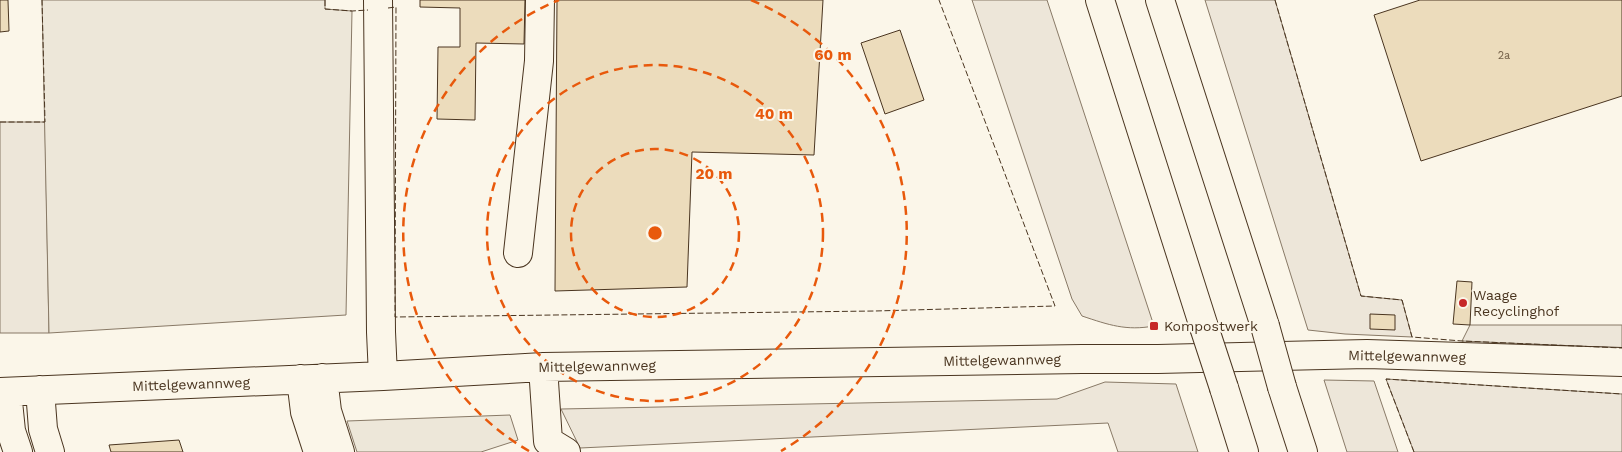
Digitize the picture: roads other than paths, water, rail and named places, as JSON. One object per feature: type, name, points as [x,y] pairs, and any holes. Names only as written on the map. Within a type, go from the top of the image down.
[{"type":"main road","points":[[518,254],[539,61],[540,0]]},
{"type":"main road","points":[[1100,0],[1244,452]]},
{"type":"main road","points":[[1160,0],[1303,452]]},
{"type":"main road","points":[[378,5],[382,376]]},
{"type":"main road","name":"Mittelgewannweg","points":[[4,392],[382,376],[543,367],[1082,359],[1158,360],[1367,354],[1622,362]]},
{"type":"main road","points":[[543,367],[548,441],[566,452]]},
{"type":"main road","points":[[312,379],[305,412],[318,452]]},
{"type":"main road","points":[[312,379],[327,411],[340,452]]},
{"type":"main road","points":[[40,390],[44,429],[50,452]]},
{"type":"main road","points":[[4,392],[10,432],[18,452]]},
{"type":"place","name":"Waage Recyclinghof","points":[[1463,303]]},
{"type":"place","name":"Kompostwerk","points":[[1154,326]]}]
